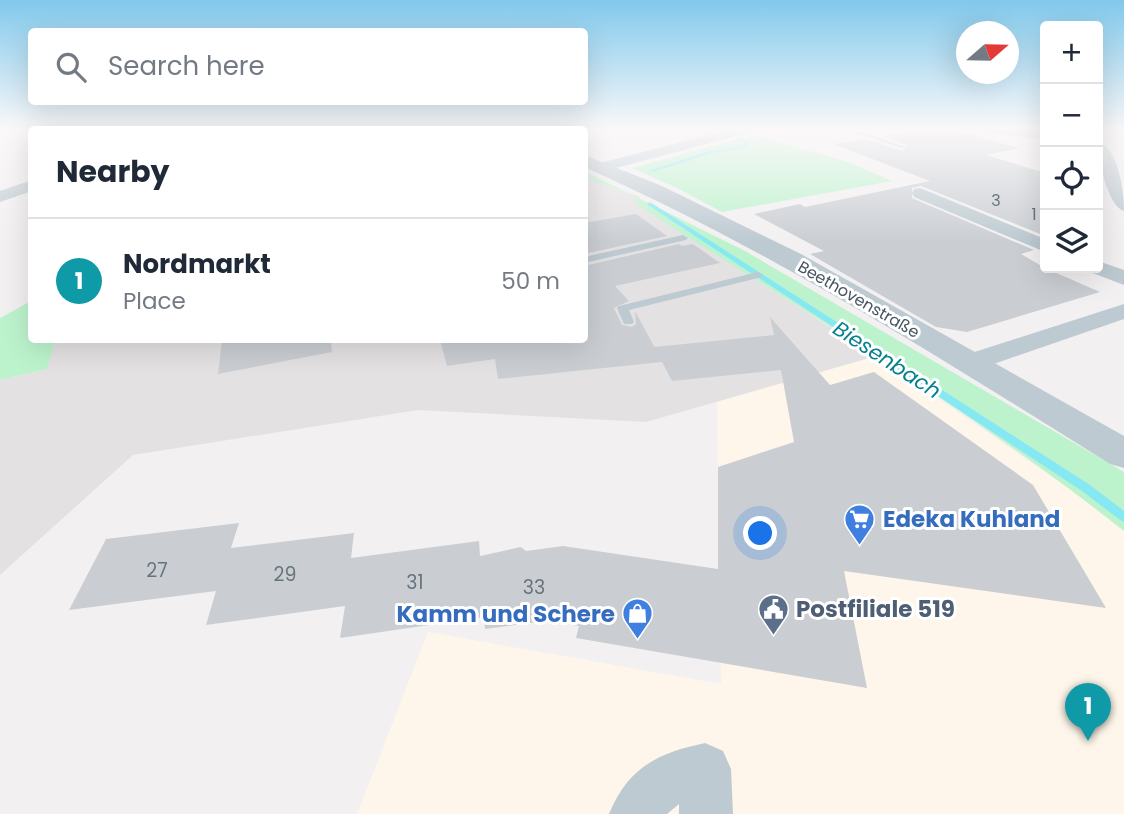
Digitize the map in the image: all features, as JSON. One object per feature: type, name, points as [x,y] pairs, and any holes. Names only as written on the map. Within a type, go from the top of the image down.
[{"type":"street","name":"Beethovenstraße","points":[[600,167],[653,188],[788,258],[1124,454]]},
{"type":"street","points":[[1111,167],[1124,206]]},
{"type":"street","points":[[0,197],[28,186]]},
{"type":"street","points":[[920,193],[1040,244]]},
{"type":"street","points":[[1103,269],[1124,278]]},
{"type":"street","points":[[969,363],[1124,311]]},
{"type":"street","points":[[636,814],[656,788],[678,774],[705,769],[706,814]]},
{"type":"lane","points":[[588,259],[683,238]]},
{"type":"lane","points":[[628,322],[622,308],[758,275]]},
{"type":"shaded area","points":[[588,179],[640,197],[635,203],[876,356],[646,422],[418,410],[133,455],[0,575],[0,380],[47,369],[54,343],[588,343]]},
{"type":"shaded area","points":[[876,356],[1074,492],[1124,531],[1124,814],[357,814],[428,632],[721,684],[717,402]]},
{"type":"green space","points":[[860,167],[892,181],[722,212],[632,168]]},
{"type":"green space","points":[[588,173],[628,193],[588,179]]},
{"type":"green space","points":[[639,198],[745,251],[1124,472],[1124,531],[945,401],[634,203]]},
{"type":"green space","points":[[28,303],[28,343],[54,343],[47,369],[0,380],[0,318]]},
{"type":"building","points":[[893,167],[1025,167],[1040,171],[1040,234],[921,186],[912,188],[912,198],[1034,250],[1021,254],[1040,265],[1040,273],[1056,273],[1100,292],[967,332],[936,327],[810,254],[824,251],[754,214],[800,204],[805,207],[930,181]]},
{"type":"building","points":[[636,214],[667,236],[588,253],[588,222]]},
{"type":"building","points":[[679,244],[693,244],[720,263],[615,286],[629,301],[614,308],[622,325],[632,327],[636,324],[635,311],[654,347],[774,335],[770,317],[830,385],[874,372],[1033,485],[1106,608],[844,571],[867,688],[576,638],[579,626],[545,621],[485,629],[484,617],[340,638],[345,606],[206,625],[216,591],[69,610],[106,539],[239,523],[231,548],[354,533],[351,558],[479,541],[480,556],[521,547],[526,551],[563,546],[718,569],[718,467],[794,442],[781,370],[672,381],[662,362],[498,379],[495,359],[447,366],[441,343],[588,343],[588,265]]},
{"type":"building","points":[[222,343],[331,343],[332,352],[218,374]]},
{"type":"waterway","name":"Biesenbach","points":[[651,171],[664,167]]},
{"type":"waterway","name":"Biesenbach","points":[[650,204],[1086,488],[1124,517]]},
{"type":"place","name":"Edeka Kuhland","points":[[860,546]]},
{"type":"place","name":"Postfiliale 519","points":[[773,636]]},
{"type":"place","name":"Kamm und Schere","points":[[638,641]]},
{"type":"place","name":"Nordmarkt","points":[[1088,741]]}]
